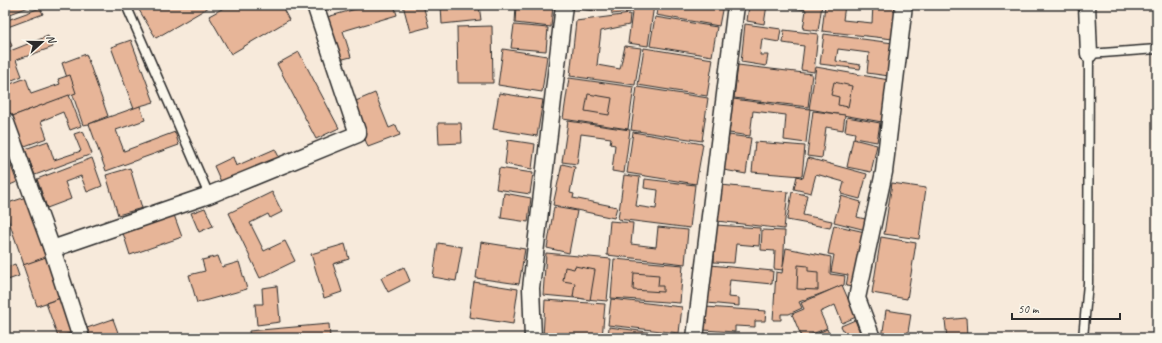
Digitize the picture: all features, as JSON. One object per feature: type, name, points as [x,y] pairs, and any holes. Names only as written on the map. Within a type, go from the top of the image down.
[{"type":"street","points":[[52,249],[209,195],[358,134],[315,5]]},
{"type":"street","points":[[533,338],[531,288],[564,5]]},
{"type":"street","points":[[695,338],[736,5]]},
{"type":"street","points":[[872,338],[857,298],[884,172],[904,5]]},
{"type":"street","points":[[1087,5],[1089,54]]},
{"type":"street","points":[[5,120],[52,249],[81,338]]},
{"type":"lane","points":[[126,5],[209,195]]},
{"type":"lane","points":[[1083,338],[1088,283],[1089,54],[1157,49]]},
{"type":"building","points":[[5,5],[34,5],[5,16]]},
{"type":"building","points":[[136,5],[211,5],[211,6],[156,38]]},
{"type":"building","points":[[229,5],[281,5],[289,20],[231,54],[209,16]]},
{"type":"building","points":[[370,5],[394,5],[397,15],[343,31],[351,57],[339,60],[327,17]]},
{"type":"building","points":[[403,5],[423,5],[429,27],[410,32]]},
{"type":"building","points":[[441,5],[479,5],[481,20],[442,24]]},
{"type":"building","points":[[516,5],[553,5],[551,27],[515,23]]},
{"type":"building","points":[[579,5],[596,5],[595,11],[579,9]]},
{"type":"building","points":[[611,5],[631,5],[631,12],[612,14]]},
{"type":"building","points":[[633,5],[654,5],[648,46],[628,43]]},
{"type":"building","points":[[658,5],[723,5],[719,26],[656,15]]},
{"type":"building","points":[[749,5],[767,5],[764,24],[747,21]]},
{"type":"building","points":[[772,5],[822,5],[818,31],[803,29],[806,10]]},
{"type":"building","points":[[825,5],[845,5],[843,20],[872,23],[873,5],[897,5],[893,39],[822,31]]},
{"type":"building","points":[[40,8],[43,14],[5,28],[5,21]]},
{"type":"building","points":[[630,14],[629,25],[601,31],[597,65],[620,69],[625,46],[641,48],[635,85],[570,76],[576,21]]},
{"type":"building","points":[[655,17],[717,27],[712,56],[650,46]]},
{"type":"building","points":[[745,24],[781,29],[779,42],[762,39],[760,55],[768,55],[766,66],[741,62]]},
{"type":"building","points":[[514,25],[548,28],[546,51],[511,48]]},
{"type":"building","points":[[492,26],[493,83],[458,83],[457,27]]},
{"type":"building","points":[[5,29],[12,46],[5,49]]},
{"type":"building","points":[[784,30],[818,34],[814,72],[801,70],[804,46],[783,43]]},
{"type":"building","points":[[824,34],[893,43],[889,76],[867,73],[869,53],[838,49],[836,61],[861,65],[860,69],[820,64]]},
{"type":"building","points":[[48,36],[53,47],[16,60],[22,76],[5,83],[5,53]]},
{"type":"building","points":[[131,40],[154,102],[134,109],[111,47]]},
{"type":"building","points":[[644,48],[713,59],[707,96],[638,85]]},
{"type":"building","points":[[503,49],[547,56],[542,92],[498,85]]},
{"type":"building","points":[[299,52],[339,128],[316,139],[277,64]]},
{"type":"building","points":[[86,54],[108,116],[83,125],[62,63]]},
{"type":"building","points":[[738,65],[812,74],[808,107],[734,98]]},
{"type":"building","points":[[816,67],[889,80],[882,122],[809,109]]},
{"type":"building","points":[[70,75],[76,93],[10,117],[5,102],[5,86],[26,78],[31,94],[60,84],[58,79]]},
{"type":"building","points":[[569,78],[634,87],[628,129],[563,119]]},
{"type":"building","points":[[834,82],[852,86],[848,107],[838,105],[839,97],[831,95]]},
{"type":"building","points":[[637,87],[708,98],[702,141],[631,130]]},
{"type":"building","points":[[375,93],[389,128],[396,125],[400,135],[368,147],[351,103]]},
{"type":"building","points":[[499,93],[543,100],[537,136],[493,129]]},
{"type":"building","points":[[588,94],[612,98],[609,115],[585,111]]},
{"type":"building","points":[[69,95],[81,126],[70,130],[63,112],[41,121],[47,138],[22,147],[10,117]]},
{"type":"building","points":[[733,99],[810,109],[806,143],[784,140],[786,115],[753,111],[750,136],[729,133]]},
{"type":"building","points":[[140,106],[145,120],[116,130],[124,151],[175,132],[179,145],[106,171],[89,124]]},
{"type":"building","points":[[813,111],[845,115],[843,130],[826,127],[822,158],[807,156]]},
{"type":"building","points":[[847,117],[880,123],[877,142],[854,138],[855,133],[845,131]]},
{"type":"building","points":[[568,121],[630,130],[624,173],[612,171],[615,145],[610,144],[611,138],[581,134],[577,164],[562,162]]},
{"type":"building","points":[[438,123],[461,123],[462,143],[439,144]]},
{"type":"building","points":[[83,131],[92,154],[35,175],[25,149],[48,141],[54,160],[81,151],[74,134]]},
{"type":"building","points":[[633,132],[703,144],[696,184],[627,173]]},
{"type":"building","points":[[729,135],[751,138],[746,174],[724,170]]},
{"type":"building","points":[[853,139],[877,145],[871,172],[847,167]]},
{"type":"building","points":[[508,140],[535,144],[532,169],[505,164]]},
{"type":"building","points":[[755,142],[805,146],[802,176],[752,172]]},
{"type":"building","points":[[275,149],[280,159],[222,184],[214,166],[233,157],[236,166]]},
{"type":"building","points":[[5,150],[17,182],[5,187]]},
{"type":"building","points":[[92,158],[102,186],[87,192],[81,176],[65,182],[71,199],[47,208],[37,179]]},
{"type":"building","points":[[808,158],[867,174],[860,199],[841,194],[844,182],[816,174],[811,193],[794,189],[797,176],[803,178]]},
{"type":"building","points":[[562,164],[575,167],[570,193],[574,194],[573,198],[617,207],[614,218],[553,205]]},
{"type":"building","points":[[130,168],[142,208],[118,215],[106,175]]},
{"type":"building","points":[[499,168],[533,173],[530,194],[496,189]]},
{"type":"building","points":[[624,175],[640,177],[636,206],[656,209],[658,190],[644,188],[645,179],[695,185],[690,228],[618,219]]},
{"type":"building","points":[[892,183],[926,188],[919,239],[884,234]]},
{"type":"building","points":[[721,185],[788,192],[784,229],[717,221]]},
{"type":"building","points":[[272,192],[282,212],[270,218],[268,214],[250,223],[264,251],[285,241],[295,261],[260,278],[229,213]]},
{"type":"building","points":[[792,192],[807,195],[803,215],[832,221],[830,228],[787,220]]},
{"type":"building","points":[[504,193],[531,198],[528,222],[501,218]]},
{"type":"building","points":[[841,196],[861,202],[857,217],[869,220],[866,230],[834,222]]},
{"type":"building","points":[[26,197],[47,257],[24,265],[5,210],[5,204]]},
{"type":"building","points":[[554,207],[577,211],[569,253],[547,248]]},
{"type":"building","points":[[205,208],[213,226],[199,232],[191,213]]},
{"type":"building","points":[[174,215],[182,237],[130,255],[123,233]]},
{"type":"building","points":[[610,221],[633,223],[631,244],[656,247],[658,227],[688,230],[685,264],[607,255]]},
{"type":"building","points":[[716,225],[760,228],[759,246],[736,244],[734,263],[714,262]]},
{"type":"building","points":[[834,225],[865,232],[854,287],[846,286],[848,275],[831,272],[834,255],[828,254]]},
{"type":"building","points":[[762,230],[785,231],[783,270],[774,269],[775,251],[761,250]]},
{"type":"building","points":[[881,237],[916,243],[907,299],[872,293]]},
{"type":"building","points":[[481,242],[525,249],[519,284],[476,278]]},
{"type":"building","points":[[438,243],[462,247],[456,281],[433,277]]},
{"type":"building","points":[[345,244],[349,259],[333,264],[342,292],[324,298],[311,254]]},
{"type":"building","points":[[786,248],[831,257],[830,274],[845,276],[844,285],[799,302],[802,308],[789,314],[781,314],[781,320],[773,320],[776,272],[782,273]]},
{"type":"building","points":[[546,253],[611,259],[607,301],[543,295]]},
{"type":"building","points":[[49,256],[63,297],[37,306],[23,265]]},
{"type":"building","points":[[218,256],[222,267],[239,262],[247,289],[197,303],[189,275],[205,271],[202,260]]},
{"type":"building","points":[[614,259],[683,265],[680,303],[611,298]]},
{"type":"building","points":[[15,264],[19,276],[5,281],[5,268]]},
{"type":"building","points":[[710,265],[773,271],[772,284],[730,280],[728,297],[739,298],[739,306],[707,303]]},
{"type":"building","points":[[798,265],[808,266],[808,271],[818,272],[818,290],[797,289]]},
{"type":"building","points":[[575,266],[595,270],[590,300],[573,297],[575,283],[563,281],[565,267],[574,269]]},
{"type":"building","points":[[404,267],[410,281],[388,292],[381,278]]},
{"type":"building","points":[[634,273],[659,275],[658,286],[663,286],[663,292],[633,290]]},
{"type":"building","points":[[474,282],[518,289],[513,324],[469,317]]},
{"type":"building","points":[[842,285],[856,317],[842,323],[835,305],[820,312],[827,328],[802,338],[792,314],[804,309],[801,303]]},
{"type":"building","points":[[277,286],[280,322],[257,325],[255,304],[263,304],[262,288]]},
{"type":"building","points":[[61,298],[73,332],[58,337],[46,303]]},
{"type":"building","points":[[611,299],[682,307],[679,333],[608,325]]},
{"type":"building","points":[[545,300],[605,304],[602,338],[543,338]]},
{"type":"building","points":[[705,307],[766,311],[765,321],[755,321],[755,327],[735,326],[735,332],[703,330]]},
{"type":"building","points":[[886,310],[911,314],[907,338],[882,338]]},
{"type":"building","points":[[966,318],[967,338],[947,338],[945,320]]},
{"type":"building","points":[[113,319],[120,338],[91,338],[87,328]]},
{"type":"building","points":[[855,320],[862,338],[847,338],[841,326]]},
{"type":"building","points":[[329,324],[330,338],[250,338],[249,331]]},
{"type":"building","points":[[609,327],[678,336],[678,338],[608,338]]},
{"type":"building","points":[[827,329],[831,338],[808,338]]},
{"type":"building","points":[[704,333],[753,336],[753,338],[704,338]]}]
